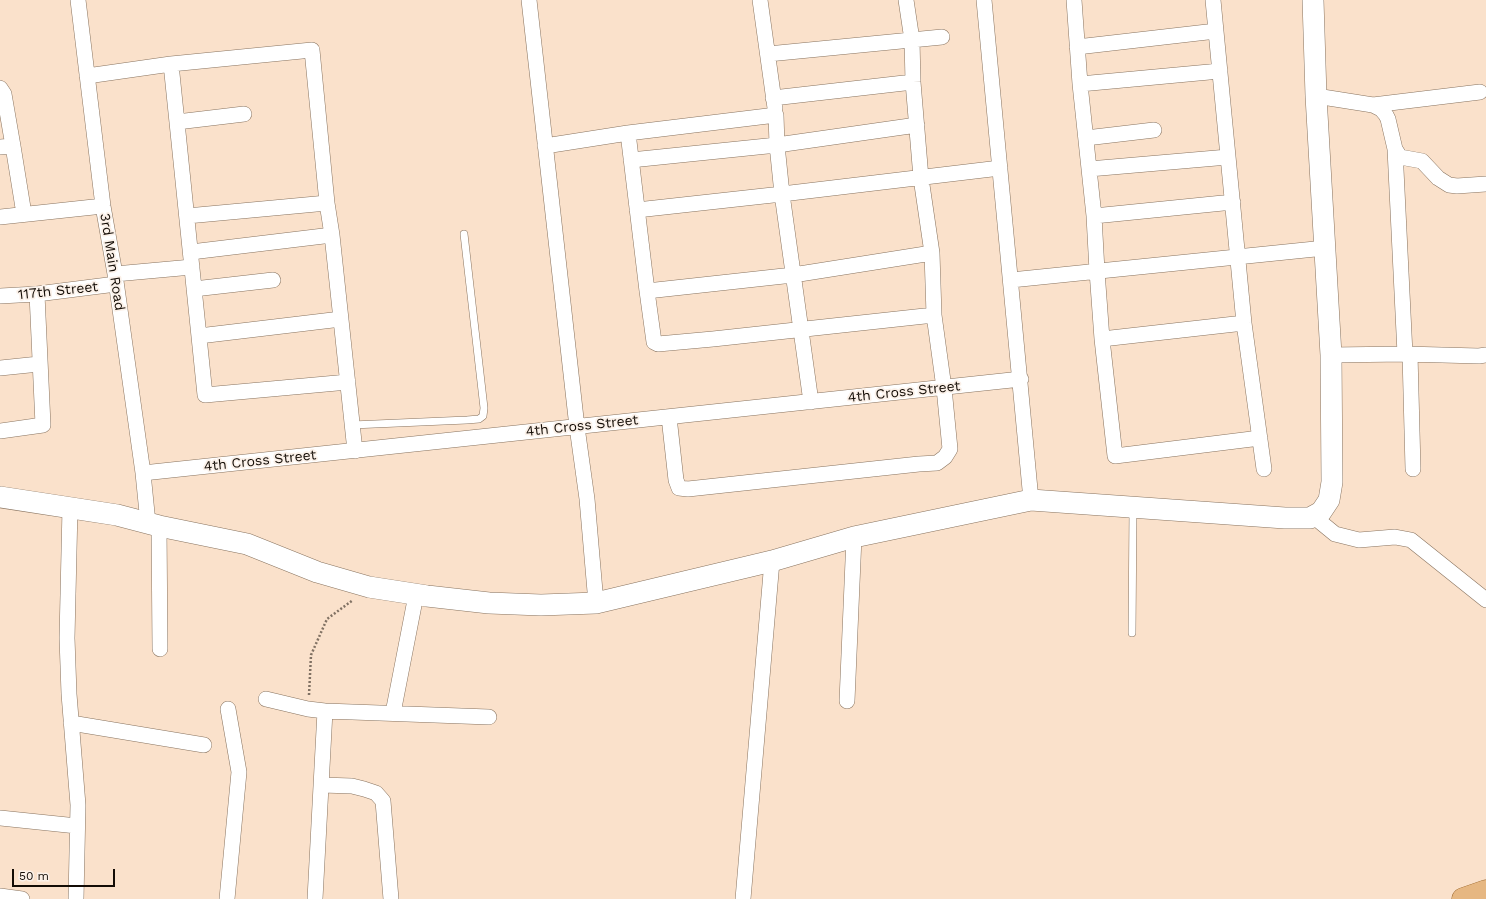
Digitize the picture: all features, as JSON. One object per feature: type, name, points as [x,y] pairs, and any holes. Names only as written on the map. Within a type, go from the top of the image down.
[{"type":"main road","points":[[1463,899],[1486,891]]},
{"type":"street","name":"3rd Main Road","points":[[78,0],[103,206],[116,279],[143,473],[153,524],[160,649]]},
{"type":"street","points":[[529,0],[577,427],[587,499],[596,603]]},
{"type":"street","points":[[760,0],[776,115],[777,145],[782,194],[811,402]]},
{"type":"street","points":[[669,417],[676,480],[679,488],[688,489],[937,463],[945,457],[950,449],[944,388],[934,315],[932,253],[922,178],[913,82],[912,40],[906,0]]},
{"type":"street","points":[[984,0],[1021,379],[1031,500]]},
{"type":"street","points":[[1074,0],[1080,84],[1094,216],[1102,339],[1115,456],[1260,438]]},
{"type":"street","points":[[1213,0],[1244,323],[1264,469]]},
{"type":"street","points":[[0,497],[117,515],[247,544],[317,572],[369,587],[416,595],[489,603],[541,605],[596,603],[772,561],[854,537],[1031,500],[1285,518],[1310,518],[1321,512],[1329,500],[1332,482],[1331,355],[1316,96],[1314,0]]},
{"type":"street","points":[[1077,47],[1216,32]]},
{"type":"street","points":[[768,54],[942,37]]},
{"type":"street","points":[[87,76],[171,64],[312,50],[327,203],[332,234],[355,451]]},
{"type":"street","points":[[171,64],[205,395],[348,382]]},
{"type":"street","points":[[1080,84],[1220,71]]},
{"type":"street","points":[[773,98],[913,82]]},
{"type":"street","points":[[0,88],[4,94],[7,147],[24,214]]},
{"type":"street","points":[[1316,96],[1373,105],[1480,92]]},
{"type":"street","points":[[1373,105],[1381,109],[1388,119],[1395,148],[1413,468]]},
{"type":"street","points":[[177,122],[244,114]]},
{"type":"street","points":[[545,146],[628,133],[776,115]]},
{"type":"street","points":[[631,160],[777,145],[917,125]]},
{"type":"street","points":[[1086,138],[1154,130]]},
{"type":"street","points":[[628,133],[654,342],[658,344],[714,339],[934,315]]},
{"type":"street","points":[[1395,148],[1400,157],[1422,162],[1438,178],[1449,185],[1457,186],[1486,184]]},
{"type":"street","points":[[1089,169],[1228,157]]},
{"type":"street","points":[[637,210],[1000,168]]},
{"type":"street","points":[[1094,216],[1232,202]]},
{"type":"street","points":[[187,216],[327,203]]},
{"type":"street","points":[[0,217],[103,206]]},
{"type":"street","points":[[191,252],[332,234]]},
{"type":"street","points":[[1011,280],[1325,248]]},
{"type":"street","points":[[648,291],[794,275],[932,253]]},
{"type":"street","name":"117th Street","points":[[0,296],[37,294],[116,279],[192,267]]},
{"type":"street","points":[[194,289],[272,280]]},
{"type":"street","points":[[0,431],[43,425],[39,364],[37,294]]},
{"type":"street","points":[[199,336],[341,319]]},
{"type":"street","points":[[1102,339],[1244,323]]},
{"type":"street","points":[[1331,355],[1407,354],[1484,358]]},
{"type":"street","points":[[0,368],[39,364]]},
{"type":"street","name":"4th Cross Street","points":[[143,473],[1021,379]]},
{"type":"street","points":[[70,508],[67,638],[71,723],[78,805],[76,899]]},
{"type":"street","points":[[1313,516],[1335,534],[1359,540],[1395,537],[1411,540],[1486,600]]},
{"type":"street","points":[[847,701],[854,537]]},
{"type":"street","points":[[743,899],[772,561]]},
{"type":"street","points":[[393,713],[416,595]]},
{"type":"street","points":[[266,699],[308,709],[325,711],[489,717]]},
{"type":"street","points":[[227,899],[239,772],[228,709]]},
{"type":"street","points":[[315,899],[325,711]]},
{"type":"street","points":[[71,723],[204,744]]},
{"type":"street","points":[[322,785],[352,786],[364,789],[376,793],[383,801],[391,899]]},
{"type":"street","points":[[0,818],[77,826]]},
{"type":"street","points":[[0,896],[22,899]]},
{"type":"lane","points":[[352,425],[467,420],[479,419],[483,416],[484,408],[464,234]]},
{"type":"lane","points":[[1132,633],[1133,507]]},
{"type":"path","points":[[308,709],[311,655],[327,619],[369,587]]}]
